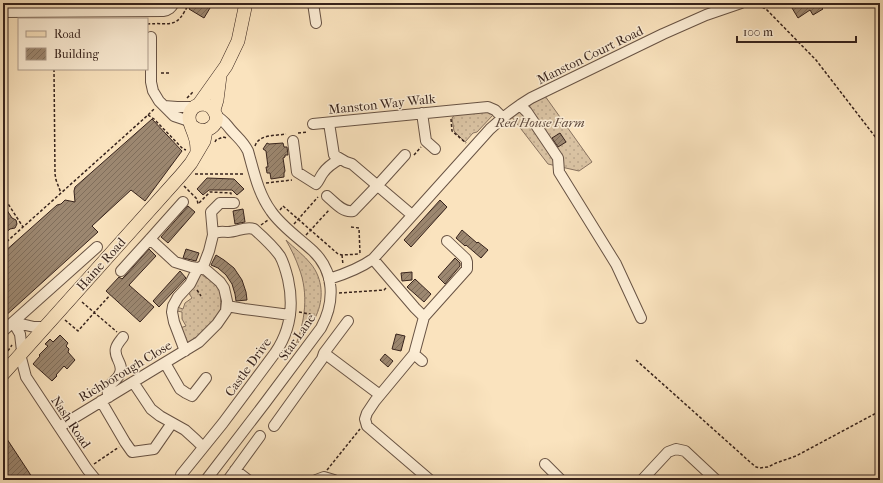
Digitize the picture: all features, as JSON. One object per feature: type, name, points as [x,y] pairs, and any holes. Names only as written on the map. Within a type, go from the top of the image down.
[{"type":"main road","name":"Haine Road","points":[[191,124],[190,113],[193,103],[209,89],[220,76],[238,41],[246,3]]},
{"type":"main road","name":"Haine Road","points":[[6,371],[21,352],[191,163],[192,151],[204,141],[208,130],[215,124],[220,76]]},
{"type":"main road","points":[[193,103],[207,105],[211,107],[215,113]]},
{"type":"main road","points":[[191,124],[198,131],[208,130]]},
{"type":"main road","points":[[191,124],[196,138],[192,151]]},
{"type":"street","points":[[3,12],[85,15],[163,11],[168,10],[174,3]]},
{"type":"street","points":[[313,3],[316,23]]},
{"type":"street","name":"Manston Court Road","points":[[502,117],[531,98],[651,40],[706,15],[741,3]]},
{"type":"street","points":[[150,37],[151,82],[159,107],[191,124]]},
{"type":"street","points":[[159,107],[178,107],[193,103]]},
{"type":"street","points":[[520,105],[527,112],[558,158],[559,172],[616,264],[641,318]]},
{"type":"street","points":[[208,130],[231,135],[241,140],[248,151],[259,189],[269,210],[280,222],[313,251],[323,264],[329,278],[354,270],[372,259],[502,117],[495,110],[488,107],[452,114]]},
{"type":"street","points":[[215,113],[223,120],[231,135]]},
{"type":"street","points":[[422,113],[426,141],[435,150]]},
{"type":"street","name":"Manston Way Walk","points":[[313,124],[422,113],[452,114]]},
{"type":"street","points":[[329,123],[334,155],[352,164],[412,215]]},
{"type":"street","points":[[293,141],[296,172],[316,184],[331,164],[340,159]]},
{"type":"street","points":[[324,195],[346,211],[353,211],[405,154]]},
{"type":"street","points":[[121,271],[183,202]]},
{"type":"street","points":[[200,268],[204,264],[213,235],[211,212],[220,203],[234,203]]},
{"type":"street","name":"Castle Drive","points":[[181,475],[229,415],[281,345],[286,332],[290,313],[291,294],[284,264],[275,250],[252,228],[245,228],[233,232],[218,232],[214,233],[213,235]]},
{"type":"street","points":[[150,239],[175,262],[191,267],[205,269],[220,282],[226,293],[228,301],[227,306],[290,313]]},
{"type":"street","points":[[430,480],[367,426],[366,421],[367,413],[414,354],[424,317],[467,269],[466,259],[447,241]]},
{"type":"street","points":[[3,331],[96,247]]},
{"type":"street","points":[[372,259],[424,317]]},
{"type":"street","name":"Richborough Close","points":[[185,351],[174,322],[172,312],[173,306],[200,268]]},
{"type":"street","name":"Star Lane","points":[[206,480],[266,403],[320,328],[327,315],[331,300],[329,278]]},
{"type":"street","name":"Richborough Close","points":[[60,427],[199,342],[210,332],[224,315],[227,306]]},
{"type":"street","points":[[274,426],[348,321]]},
{"type":"street","points":[[14,322],[34,327],[44,327]]},
{"type":"street","name":"Nash Road","points":[[14,322],[20,334],[21,352],[26,377],[87,469],[96,480]]},
{"type":"street","points":[[123,337],[115,350],[116,357],[121,365],[121,372],[117,379],[109,385],[105,399],[125,442],[132,452],[154,449],[172,423]]},
{"type":"street","points":[[324,353],[380,395]]},
{"type":"street","points":[[414,354],[422,361]]},
{"type":"street","points":[[165,363],[180,389],[192,396],[206,378]]},
{"type":"street","name":"Nash Road","points":[[6,371],[26,377]]},
{"type":"street","points":[[133,382],[151,409],[191,435],[203,447]]},
{"type":"street","points":[[228,480],[260,436]]},
{"type":"street","points":[[642,480],[668,452],[676,449],[685,451],[716,480]]},
{"type":"street","points":[[545,464],[561,480]]},
{"type":"street","points":[[235,470],[248,480]]},
{"type":"path","points":[[148,24],[171,24],[178,21],[189,3]]},
{"type":"path","points":[[753,3],[766,9],[816,60],[880,143]]},
{"type":"path","points":[[54,70],[55,174],[61,193]]},
{"type":"path","points":[[157,73],[169,73]]},
{"type":"path","points":[[193,103],[195,91]]},
{"type":"path","points":[[3,245],[148,115],[159,107]]},
{"type":"path","name":"Manston Way Walk","points":[[452,114],[452,131],[466,144]]},
{"type":"path","points":[[148,115],[154,119],[183,149],[192,151]]},
{"type":"path","points":[[213,144],[216,140],[231,135]]},
{"type":"path","points":[[405,154],[413,157],[426,141]]},
{"type":"path","points":[[255,148],[256,142]]},
{"type":"path","points":[[189,174],[247,174],[246,170]]},
{"type":"path","points":[[265,183],[299,179],[303,176]]},
{"type":"path","points":[[181,184],[197,199],[198,204]]},
{"type":"path","points":[[293,226],[298,219],[324,195]]},
{"type":"path","points":[[3,196],[23,227]]},
{"type":"path","points":[[305,236],[335,203]]},
{"type":"path","points":[[282,215],[279,211],[284,206],[338,254],[360,254]]},
{"type":"path","points":[[266,216],[269,221]]},
{"type":"path","points":[[351,227],[358,228],[361,257]]},
{"type":"path","points":[[342,255],[343,268]]},
{"type":"path","points":[[338,293],[384,290],[393,283]]},
{"type":"path","points":[[63,318],[78,331],[110,295]]},
{"type":"path","points":[[82,302],[123,337]]},
{"type":"path","points":[[290,313],[306,313],[317,318]]},
{"type":"path","points":[[316,321],[319,314]]},
{"type":"path","points":[[636,360],[750,462],[756,467],[760,468],[768,467],[796,456],[880,411]]},
{"type":"path","points":[[325,479],[326,472],[366,421]]},
{"type":"path","points":[[92,465],[125,442]]},
{"type":"green space","name":"Red House Farm","points":[[545,96],[592,162],[579,171],[548,164],[511,116]]},
{"type":"green space","points":[[486,110],[493,115],[465,142],[454,131],[452,118],[456,113]]},
{"type":"green space","points":[[286,240],[311,264],[318,276],[321,289],[319,310],[309,328],[295,347],[301,328],[305,298],[302,278],[298,265]]},
{"type":"green space","points":[[200,273],[212,281],[221,290],[221,314],[200,335],[192,340],[191,344],[188,345],[180,328],[186,326],[182,319],[182,312],[177,311],[177,307],[183,309],[185,303],[192,298],[188,292]]},
{"type":"building","points":[[193,3],[213,3],[204,18],[189,9]]},
{"type":"building","points":[[789,3],[829,3],[813,15],[810,10],[798,18]]},
{"type":"building","points":[[152,119],[182,151],[145,201],[131,190],[92,226],[98,232],[3,318],[3,253],[57,205],[61,204],[65,200],[75,202],[75,187]]},
{"type":"building","points":[[560,133],[566,142],[558,147],[552,138]]},
{"type":"building","points":[[267,143],[283,143],[284,147],[287,147],[288,155],[285,155],[283,158],[285,171],[284,177],[271,179],[270,173],[267,173],[266,167],[268,167],[266,151],[263,149]]},
{"type":"building","points":[[207,178],[234,179],[244,189],[237,195],[232,190],[209,190],[203,195],[197,189]]},
{"type":"building","points":[[440,200],[447,207],[411,247],[404,240]]},
{"type":"building","points":[[3,204],[12,218],[16,220],[17,224],[15,228],[10,229],[3,235]]},
{"type":"building","points":[[188,206],[195,212],[168,243],[161,237]]},
{"type":"building","points":[[243,209],[245,222],[235,224],[233,211]]},
{"type":"building","points":[[462,230],[488,250],[481,258],[456,238]]},
{"type":"building","points":[[149,249],[156,256],[129,285],[154,307],[140,322],[106,291],[119,277],[122,279]]},
{"type":"building","points":[[186,249],[199,253],[196,261],[183,258]]},
{"type":"building","points":[[216,255],[234,268],[242,280],[247,300],[236,301],[232,284],[226,275],[218,268],[211,265]]},
{"type":"building","points":[[455,258],[460,263],[460,266],[445,284],[438,277]]},
{"type":"building","points":[[180,271],[186,278],[159,307],[153,301]]},
{"type":"building","points":[[412,272],[412,280],[402,281],[401,273]]},
{"type":"building","points":[[415,279],[431,294],[424,302],[407,287]]},
{"type":"building","points":[[396,334],[405,336],[401,351],[392,349]]},
{"type":"building","points":[[60,335],[68,343],[66,346],[69,349],[68,352],[75,360],[67,369],[64,366],[52,381],[33,364],[48,346],[45,344],[50,339],[53,342]]},
{"type":"building","points":[[385,354],[393,361],[388,367],[380,360]]},
{"type":"building","points":[[3,433],[34,480],[3,480]]}]
